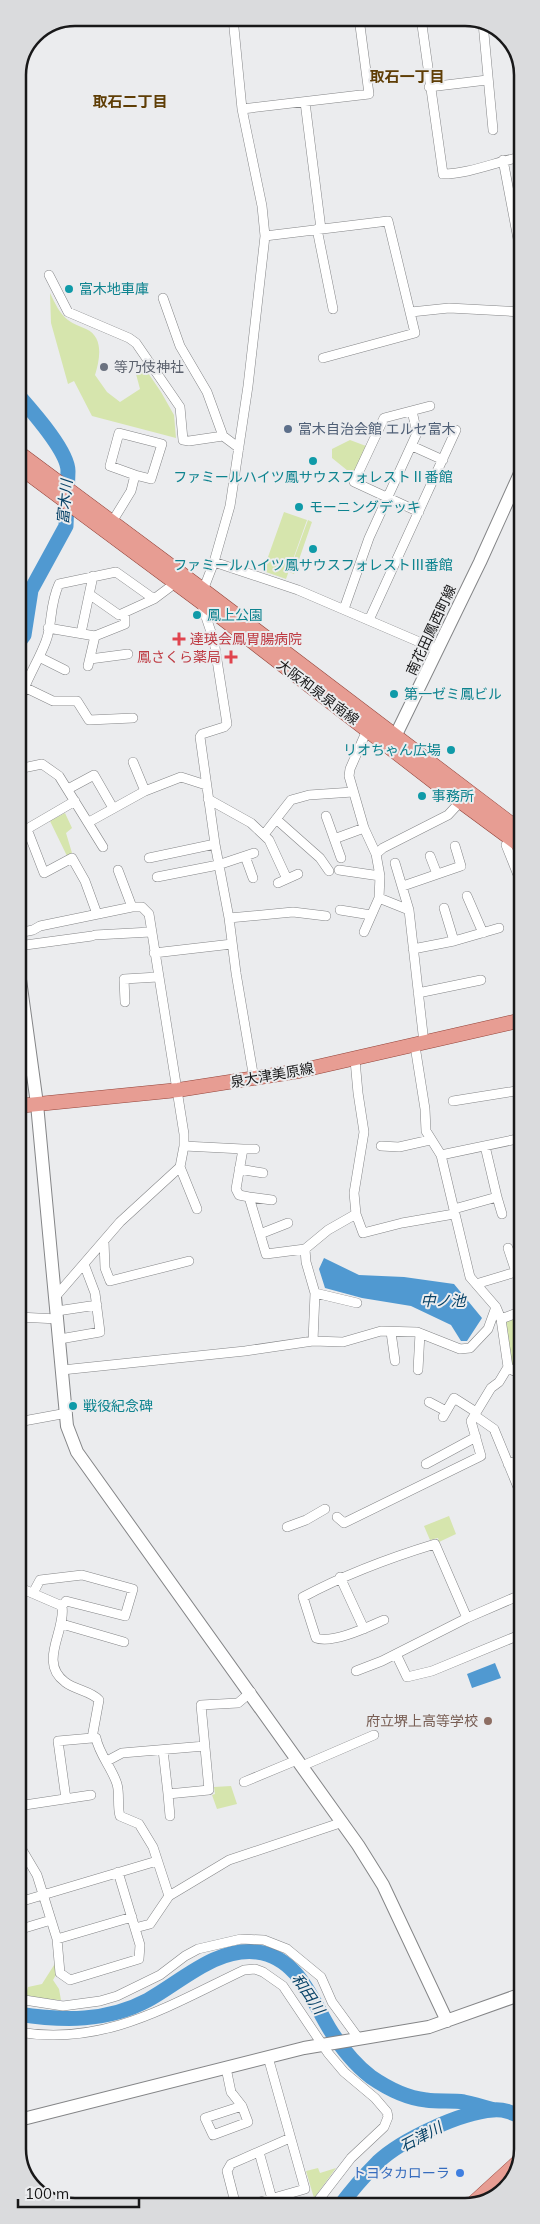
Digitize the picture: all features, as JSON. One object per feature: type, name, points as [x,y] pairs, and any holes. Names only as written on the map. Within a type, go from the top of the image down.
[{"type":"main road","name":"大阪和泉泉南線","points":[[26,459],[66,495],[201,595],[392,743],[514,834]]},
{"type":"main road","name":"大阪和泉泉南線","points":[[26,471],[112,522],[180,580]]},
{"type":"main road","name":"大阪和泉泉南線","points":[[201,595],[368,730],[392,743],[461,801],[514,834]]},
{"type":"main road","name":"泉大津美原線","points":[[26,1105],[178,1090],[254,1079],[355,1060],[419,1044],[514,1025]]},
{"type":"main road","points":[[490,2191],[502,2181]]},
{"type":"street","points":[[234,26],[242,109],[262,206],[265,236],[258,308],[230,506],[214,562],[201,595],[214,641],[227,724],[224,727],[202,734],[200,737],[214,844],[229,918],[254,1079]]},
{"type":"street","points":[[242,109],[369,94],[360,26]]},
{"type":"street","points":[[422,26],[429,87],[443,174],[458,174],[514,158]]},
{"type":"street","points":[[484,30],[493,130]]},
{"type":"street","points":[[429,87],[488,80]]},
{"type":"street","points":[[305,102],[319,229],[333,309]]},
{"type":"street","points":[[503,160],[514,218]]},
{"type":"street","points":[[265,236],[388,221],[416,333],[323,358]]},
{"type":"street","points":[[48,275],[68,312],[129,338],[136,343],[180,407],[184,440],[223,436]]},
{"type":"street","points":[[163,298],[180,346],[207,392],[223,436],[239,448]]},
{"type":"street","points":[[411,312],[449,308],[514,312]]},
{"type":"street","points":[[419,512],[354,482],[384,418],[430,406]]},
{"type":"street","points":[[344,609],[369,538],[417,434],[412,411]]},
{"type":"street","points":[[369,620],[456,430]]},
{"type":"street","points":[[119,433],[162,444],[151,479],[135,475],[110,466],[119,433]]},
{"type":"street","points":[[412,446],[443,460]]},
{"type":"street","points":[[112,522],[131,490],[135,475]]},
{"type":"street","name":"南花田鳳西町線","points":[[392,743],[438,650],[514,486]]},
{"type":"street","points":[[214,562],[298,590],[438,650]]},
{"type":"street","points":[[26,683],[47,640],[52,598],[59,584],[116,572],[154,599]]},
{"type":"street","points":[[80,633],[93,576]]},
{"type":"street","points":[[89,594],[119,615],[125,614],[154,599],[180,580]]},
{"type":"street","points":[[48,628],[95,636],[125,624],[125,614]]},
{"type":"street","points":[[95,636],[89,663],[128,654]]},
{"type":"street","points":[[39,657],[65,670]]},
{"type":"street","points":[[26,688],[53,701],[77,701],[89,720],[133,718]]},
{"type":"street","points":[[364,932],[379,898],[380,876],[376,854],[364,828],[352,792],[349,776],[350,769],[368,730]]},
{"type":"street","points":[[133,762],[145,790]]},
{"type":"street","points":[[26,767],[42,764],[59,776],[103,846]]},
{"type":"street","points":[[68,789],[94,774],[113,808]]},
{"type":"street","points":[[89,822],[145,790],[181,777],[206,784]]},
{"type":"street","points":[[266,832],[291,800],[308,795],[352,792]]},
{"type":"street","points":[[208,799],[251,823],[269,840],[287,879]]},
{"type":"street","points":[[26,828],[75,801]]},
{"type":"street","points":[[376,854],[383,848],[448,815],[461,801]]},
{"type":"street","points":[[326,816],[341,858]]},
{"type":"street","points":[[276,819],[320,858],[330,870]]},
{"type":"street","points":[[334,839],[364,828]]},
{"type":"street","points":[[514,837],[506,845],[514,865]]},
{"type":"street","points":[[26,838],[44,873],[72,858],[85,881],[97,914]]},
{"type":"street","points":[[149,858],[214,844]]},
{"type":"street","points":[[403,886],[461,866],[454,846]]},
{"type":"street","points":[[157,877],[218,865],[250,855],[253,878]]},
{"type":"street","points":[[430,856],[437,874]]},
{"type":"street","points":[[337,1517],[344,1523],[481,1456],[471,1421],[491,1388],[500,1382],[508,1367],[501,1319],[496,1307],[470,1278],[441,1155],[426,1131],[414,949],[409,910],[395,863]]},
{"type":"street","points":[[118,870],[132,907]]},
{"type":"street","points":[[340,870],[380,876]]},
{"type":"street","points":[[278,883],[298,874]]},
{"type":"street","points":[[467,896],[483,933]]},
{"type":"street","points":[[379,898],[409,910]]},
{"type":"street","points":[[26,931],[40,926],[132,907],[142,907],[148,914],[178,1090],[184,1146],[180,1167],[196,1209]]},
{"type":"street","points":[[444,908],[454,941]]},
{"type":"street","points":[[340,910],[371,915]]},
{"type":"street","points":[[229,918],[293,912],[326,916]]},
{"type":"street","points":[[414,949],[454,941],[499,928]]},
{"type":"street","points":[[26,945],[93,935],[151,932]]},
{"type":"street","points":[[154,953],[232,944]]},
{"type":"street","points":[[125,1002],[124,979],[158,977]]},
{"type":"street","points":[[418,993],[481,980]]},
{"type":"street","points":[[26,1026],[37,1104],[67,1426],[77,1452],[251,1692],[342,1822],[383,1885],[447,2021]]},
{"type":"street","points":[[355,1060],[364,1132],[354,1193],[356,1214],[363,1233],[402,1222],[454,1211],[497,1197]]},
{"type":"street","points":[[453,1101],[514,1091]]},
{"type":"street","points":[[381,1146],[399,1147],[430,1140]]},
{"type":"street","points":[[441,1155],[514,1140]]},
{"type":"street","points":[[184,1146],[254,1149]]},
{"type":"street","points":[[485,1146],[502,1214]]},
{"type":"street","points":[[242,1149],[236,1189],[239,1195],[272,1200]]},
{"type":"street","points":[[56,1296],[120,1222],[180,1167]]},
{"type":"street","points":[[239,1169],[264,1173]]},
{"type":"street","points":[[249,1197],[266,1254],[305,1250],[328,1230],[356,1214]]},
{"type":"street","points":[[260,1234],[288,1223]]},
{"type":"street","points":[[104,1241],[105,1268],[110,1281],[189,1261]]},
{"type":"street","points":[[508,1248],[514,1262]]},
{"type":"street","points":[[305,1250],[306,1262],[315,1293],[313,1341]]},
{"type":"street","points":[[60,1339],[100,1332],[97,1306],[84,1264]]},
{"type":"street","points":[[476,1284],[514,1274]]},
{"type":"street","points":[[315,1293],[356,1303]]},
{"type":"street","points":[[26,1317],[57,1315],[97,1306]]},
{"type":"street","points":[[62,1370],[245,1351],[313,1341],[343,1342],[381,1332],[420,1333],[460,1349],[470,1348],[488,1329],[496,1307]]},
{"type":"street","points":[[501,1319],[514,1315]]},
{"type":"street","points":[[391,1332],[395,1361]]},
{"type":"street","points":[[418,1370],[420,1333]]},
{"type":"street","points":[[508,1367],[514,1371]]},
{"type":"street","points":[[429,1402],[445,1414],[454,1398],[494,1429],[514,1478]]},
{"type":"street","points":[[26,1420],[66,1413]]},
{"type":"street","points":[[426,1464],[476,1437]]},
{"type":"street","points":[[508,1464],[514,1462]]},
{"type":"street","points":[[287,1527],[306,1520],[325,1509]]},
{"type":"street","points":[[384,1620],[364,1629],[324,1641],[316,1638],[303,1597],[340,1577],[387,1559],[435,1544],[467,1618]]},
{"type":"street","points":[[33,1593],[40,1580],[82,1575],[133,1589],[125,1616],[66,1600],[62,1606],[62,1624],[55,1641],[54,1662],[57,1672],[66,1683],[100,1700],[92,1738]]},
{"type":"street","points":[[340,1577],[364,1629]]},
{"type":"street","points":[[26,1590],[62,1606]]},
{"type":"street","points":[[356,1671],[514,1598]]},
{"type":"street","points":[[62,1624],[124,1642]]},
{"type":"street","points":[[396,1654],[407,1678],[432,1671],[514,1637]]},
{"type":"street","points":[[168,1794],[209,1790],[201,1705],[238,1703],[251,1692]]},
{"type":"street","points":[[244,1782],[374,1735]]},
{"type":"street","points":[[66,1799],[58,1741],[96,1738],[98,1748],[107,1761],[117,1786],[120,1816],[139,1824],[152,1847],[169,1896]]},
{"type":"street","points":[[107,1761],[122,1753],[205,1746]]},
{"type":"street","points":[[163,1750],[170,1816]]},
{"type":"street","points":[[26,1805],[91,1795]]},
{"type":"street","points":[[135,1928],[150,1924],[169,1896],[229,1860],[342,1822]]},
{"type":"street","points":[[26,1858],[36,1876],[57,1939],[60,1973],[70,1980],[139,1959],[140,1945],[118,1872]]},
{"type":"street","points":[[26,1900],[157,1861]]},
{"type":"street","points":[[57,1939],[132,1917]]},
{"type":"street","points":[[26,1928],[51,1920]]},
{"type":"street","points":[[26,2000],[63,2006],[100,2001],[117,1996],[160,1975],[185,1956],[198,1949],[235,1940],[264,1940],[287,1948],[321,1977],[332,2002],[355,2040]]},
{"type":"street","points":[[26,2033],[44,2036],[70,2035],[114,2028],[160,2011],[244,1970],[255,1969],[264,1972],[283,1986],[344,2072],[382,2105],[388,2117],[384,2127],[351,2158],[320,2198]]},
{"type":"street","points":[[26,2118],[323,2044],[412,2031],[447,2021],[514,1997]]},
{"type":"street","points":[[268,2057],[305,2189],[275,2198]]},
{"type":"street","points":[[226,2068],[231,2092],[242,2106],[248,2122],[213,2135],[205,2118],[242,2106]]},
{"type":"street","points":[[234,2198],[227,2171],[231,2164],[290,2138]]},
{"type":"street","points":[[259,2152],[272,2198]]},
{"type":"green space","name":"等乃伎神社","points":[[50,293],[65,317],[96,337],[99,356],[95,375],[107,392],[120,402],[140,389],[136,374],[144,367],[174,415],[176,438],[92,416],[74,381],[68,384],[51,323]]},
{"type":"green space","points":[[350,440],[366,446],[353,475],[332,458],[332,449]]},
{"type":"green space","points":[[284,512],[307,520],[286,579],[263,571]]},
{"type":"green space","points":[[308,520],[312,522],[294,574],[289,572]]},
{"type":"green space","points":[[65,813],[72,828],[66,833],[72,853],[67,856],[50,821]]},
{"type":"green space","points":[[514,1319],[514,1367],[512,1366],[506,1322]]},
{"type":"green space","points":[[449,1516],[456,1534],[439,1542],[438,1538],[430,1540],[424,1526]]},
{"type":"green space","points":[[231,1786],[237,1804],[217,1809],[212,1795],[215,1794],[214,1787]]},
{"type":"green space","points":[[56,1962],[57,1973],[53,1980],[59,1989],[61,2000],[40,1999],[26,1995],[28,1987],[42,1984]]},
{"type":"green space","points":[[318,2168],[320,2173],[336,2168],[314,2198],[306,2171]]},
{"type":"water","name":"中ノ池","points":[[324,1258],[359,1275],[404,1277],[454,1284],[482,1318],[467,1341],[461,1341],[451,1325],[411,1306],[362,1298],[325,1288],[319,1269]]},
{"type":"water","points":[[495,1663],[501,1678],[472,1688],[467,1674]]},
{"type":"waterway","name":"富木川","points":[[26,404],[56,442],[68,471],[66,526],[31,590],[26,622]]},
{"type":"waterway","name":"和田川","points":[[26,2015],[52,2018],[84,2018],[117,2012],[148,2000],[213,1960],[242,1952],[257,1952],[271,1955],[293,1970],[309,1992],[338,2041],[353,2061],[371,2077],[404,2095],[431,2101],[464,2102],[494,2110]]},
{"type":"waterway","name":"石津川","points":[[346,2198],[378,2162],[416,2136],[432,2128],[480,2112],[497,2110],[514,2114]]},
{"type":"place","name":"富木地車庫","points":[[69,289]]},
{"type":"place","name":"等乃伎神社","points":[[104,367]]},
{"type":"place","name":"富木自治会館 エルセ富木","points":[[288,429]]},
{"type":"place","name":"ファミールハイツ鳳サウスフォレストⅡ番館","points":[[313,461]]},
{"type":"place","name":"モーニングデッキ","points":[[299,507]]},
{"type":"place","name":"ファミールハイツ鳳サウスフォレストⅢ番館","points":[[313,549]]},
{"type":"place","name":"鳳上公園","points":[[197,615]]},
{"type":"place","name":"達瑛会鳳胃腸病院","points":[[179,639]]},
{"type":"place","name":"鳳さくら薬局","points":[[231,657]]},
{"type":"place","name":"第一ゼミ鳳ビル","points":[[394,694]]},
{"type":"place","name":"リオちゃん広場","points":[[451,750]]},
{"type":"place","name":"事務所","points":[[422,796]]},
{"type":"place","name":"戦役紀念碑","points":[[73,1406]]},
{"type":"place","name":"府立堺上高等学校","points":[[488,1721]]},
{"type":"place","name":"トヨタカローラ","points":[[460,2173]]},
{"type":"district","name":"取石一丁目","points":[[407,77]]},
{"type":"district","name":"取石二丁目","points":[[130,102]]}]
